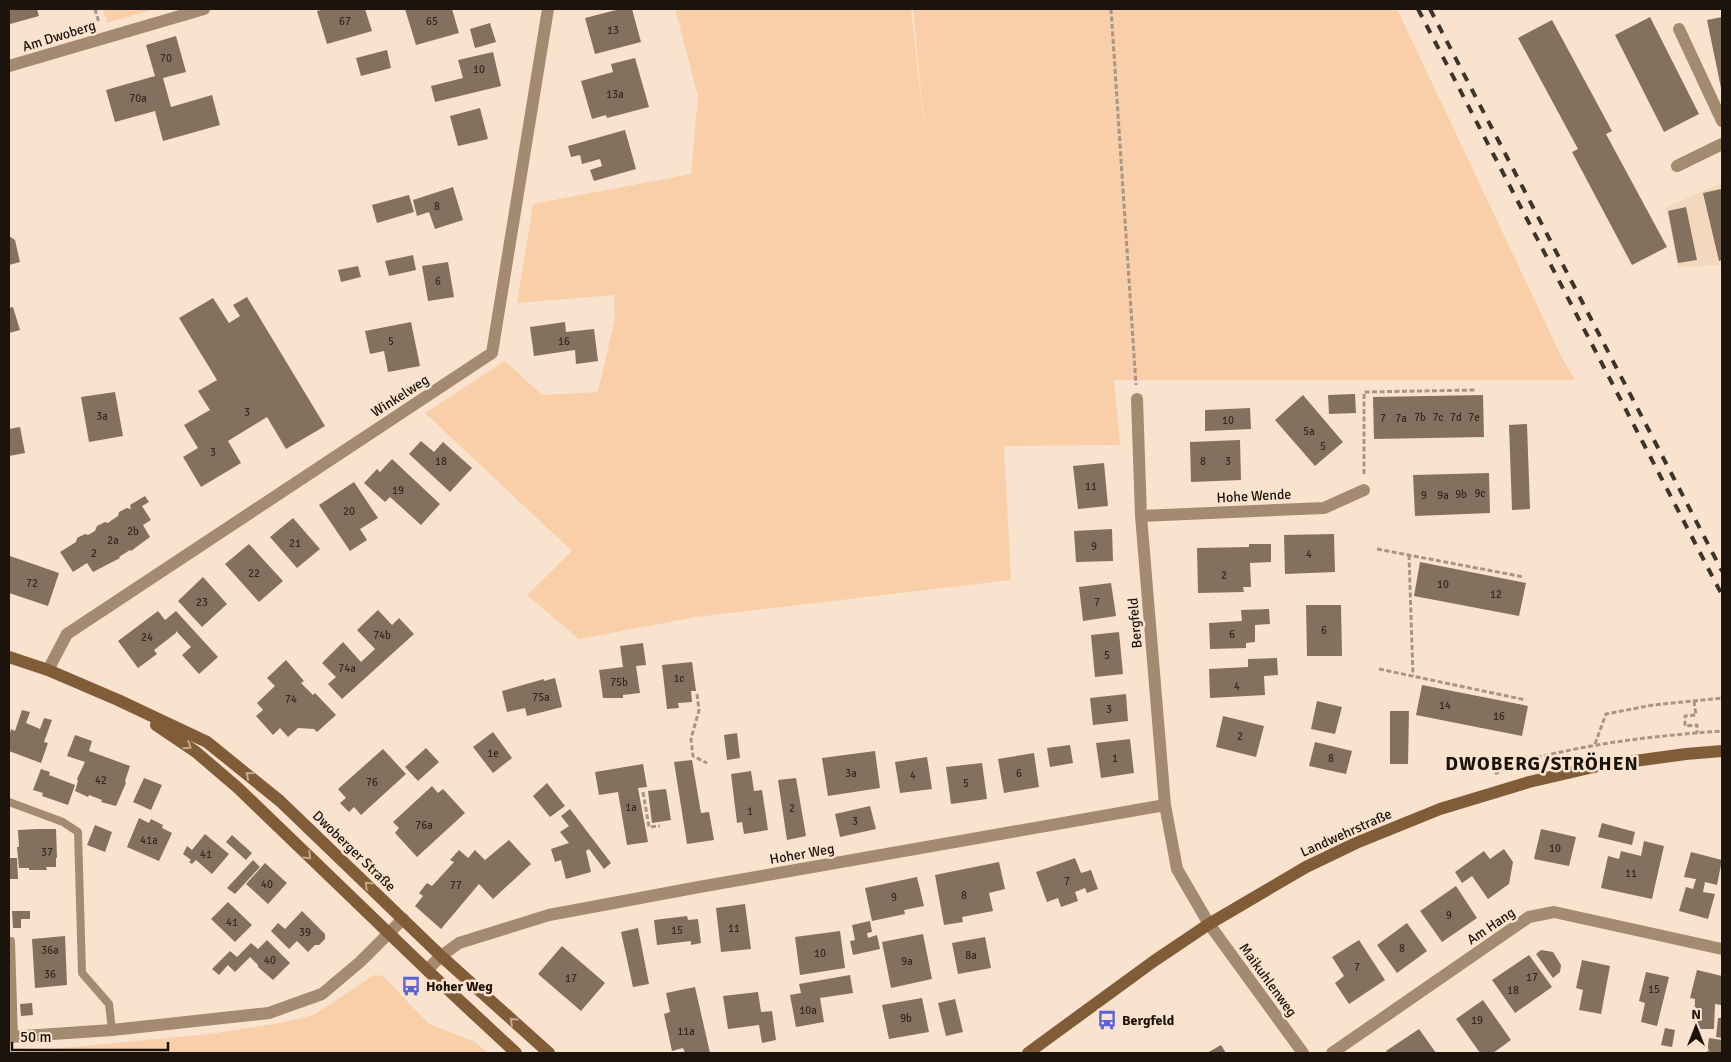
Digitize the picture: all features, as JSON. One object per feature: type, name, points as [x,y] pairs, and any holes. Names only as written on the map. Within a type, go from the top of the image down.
[{"type":"street","name":"Am Dwoberg","points":[[9,66],[204,9]]},
{"type":"street","name":"Winkelweg","points":[[48,670],[67,634],[492,353],[548,9]]},
{"type":"street","points":[[1679,29],[1722,121]]},
{"type":"street","points":[[1677,166],[1722,144]]},
{"type":"street","name":"Bergfeld","points":[[1137,399],[1141,516],[1165,805],[1177,869],[1209,924]]},
{"type":"street","name":"Hohe Wende","points":[[1141,516],[1324,508],[1364,490]]},
{"type":"street","name":"Dwoberger Straße","points":[[9,657],[48,670],[208,742],[280,801],[441,956],[549,1053]]},
{"type":"street","name":"Dwoberger Straße","points":[[118,700],[196,752],[238,788],[516,1053]]},
{"type":"street","name":"Landwehrstraße","points":[[1028,1053],[1154,961],[1209,924],[1306,867],[1356,843],[1440,809],[1529,782],[1598,766],[1722,751]]},
{"type":"street","name":"Hoher Weg","points":[[427,970],[441,956],[459,943],[549,915],[1165,805]]},
{"type":"street","name":"Am Hang","points":[[1332,1053],[1529,918],[1554,912],[1722,950]]},
{"type":"street","points":[[11,1037],[112,1030],[269,1013],[322,994],[360,962],[403,919]]},
{"type":"street","name":"Maikuhlenweg","points":[[1209,924],[1303,1053]]},
{"type":"lane","points":[[9,802],[63,822],[78,832],[82,973],[108,1004],[112,1030]]},
{"type":"lane","points":[[11,941],[11,1037]]},
{"type":"path","points":[[1111,9],[1137,399]]},
{"type":"path","points":[[1364,490],[1364,392],[1475,390]]},
{"type":"path","points":[[1378,549],[1524,577]]},
{"type":"path","points":[[1409,555],[1412,676]]},
{"type":"path","points":[[1379,669],[1526,700]]},
{"type":"path","points":[[697,694],[699,710],[691,739],[693,756],[707,763]]},
{"type":"path","points":[[1595,744],[1606,714],[1652,705],[1722,698]]},
{"type":"path","points":[[1694,701],[1696,715],[1685,716],[1685,726],[1696,724],[1697,733]]},
{"type":"path","points":[[643,792],[649,827],[660,826]]},
{"type":"shaded area","points":[[103,9],[155,9],[107,23]]},
{"type":"shaded area","points":[[675,9],[911,9],[926,143],[913,9],[1397,9],[1562,358],[1575,380],[1114,380],[1120,445],[1004,446],[1011,580],[696,617],[579,639],[527,595],[572,551],[425,413],[505,361],[542,395],[598,392],[615,318],[614,295],[517,303],[533,204],[691,174],[698,96]]},
{"type":"shaded area","points":[[1722,183],[1722,265],[1678,267],[1666,207]]},
{"type":"shaded area","points":[[374,975],[383,976],[429,1024],[475,1042],[488,1053],[9,1053],[210,1034],[280,1023],[314,1015]]},
{"type":"building","points":[[9,9],[37,9],[39,16],[10,24]]},
{"type":"building","points":[[325,9],[365,9],[372,31],[327,44],[317,11]]},
{"type":"building","points":[[405,9],[452,9],[459,33],[416,45]]},
{"type":"building","points":[[620,9],[632,9],[641,42],[595,54],[585,18]]},
{"type":"building","points":[[1650,17],[1699,114],[1664,132],[1615,35]]},
{"type":"building","points":[[1722,17],[1722,87],[1721,88],[1707,20]]},
{"type":"building","points":[[1552,20],[1612,131],[1606,134],[1667,247],[1632,265],[1572,152],[1578,149],[1518,38]]},
{"type":"building","points":[[490,23],[496,42],[475,48],[470,29]]},
{"type":"building","points":[[176,36],[186,72],[163,78],[171,107],[212,95],[220,125],[163,141],[155,111],[115,122],[106,90],[155,76],[146,45]]},
{"type":"building","points":[[387,50],[391,68],[361,76],[356,58]]},
{"type":"building","points":[[493,52],[501,86],[435,102],[431,86],[463,78],[458,60]]},
{"type":"building","points":[[635,58],[649,107],[607,118],[606,115],[592,119],[581,81],[613,72],[611,64]]},
{"type":"building","points":[[480,108],[488,139],[458,146],[450,116]]},
{"type":"building","points":[[625,130],[636,169],[594,181],[590,170],[602,166],[600,159],[582,164],[580,155],[571,157],[568,146]]},
{"type":"building","points":[[453,187],[463,220],[435,229],[429,212],[417,216],[413,200]]},
{"type":"building","points":[[1721,189],[1722,260],[1719,261],[1703,193]]},
{"type":"building","points":[[409,195],[414,212],[377,223],[372,205]]},
{"type":"building","points":[[1686,207],[1697,260],[1678,263],[1668,211]]},
{"type":"building","points":[[9,236],[15,240],[20,262],[9,265]]},
{"type":"building","points":[[413,255],[416,270],[389,276],[385,261]]},
{"type":"building","points":[[448,262],[454,297],[428,301],[422,266]]},
{"type":"building","points":[[358,266],[361,277],[341,282],[338,270]]},
{"type":"building","points":[[247,297],[325,426],[286,449],[267,417],[228,441],[241,463],[201,487],[183,457],[198,448],[184,425],[210,410],[198,391],[217,380],[179,318],[213,298],[229,323],[240,316],[233,305]]},
{"type":"building","points":[[13,307],[20,330],[9,333],[9,308]]},
{"type":"building","points":[[411,322],[420,366],[388,372],[384,351],[370,354],[365,331]]},
{"type":"building","points":[[565,322],[566,332],[594,329],[598,361],[576,364],[575,350],[534,356],[530,327]]},
{"type":"building","points":[[115,392],[123,436],[89,442],[81,397]]},
{"type":"building","points":[[1355,394],[1356,413],[1329,414],[1328,395]]},
{"type":"building","points":[[1303,395],[1343,442],[1315,466],[1275,420]]},
{"type":"building","points":[[1483,395],[1484,437],[1374,439],[1373,397]]},
{"type":"building","points":[[1250,408],[1251,429],[1205,431],[1205,410]]},
{"type":"building","points":[[1527,424],[1530,509],[1512,510],[1509,425]]},
{"type":"building","points":[[20,427],[25,453],[9,456],[9,429]]},
{"type":"building","points":[[1240,440],[1241,480],[1191,482],[1190,442]]},
{"type":"building","points":[[421,441],[434,452],[443,442],[472,468],[450,492],[409,454]]},
{"type":"building","points":[[392,459],[440,504],[421,525],[390,497],[385,502],[364,483],[377,469],[380,472]]},
{"type":"building","points":[[1104,463],[1108,506],[1078,509],[1073,466]]},
{"type":"building","points":[[1489,473],[1490,513],[1415,516],[1413,475]]},
{"type":"building","points":[[354,482],[378,518],[360,529],[367,540],[350,551],[319,505]]},
{"type":"building","points":[[145,496],[149,502],[142,506],[151,520],[143,525],[150,537],[120,558],[93,572],[87,563],[73,572],[60,552],[76,542],[77,538],[95,531],[97,526],[105,522],[108,523],[118,516],[119,512],[127,508],[131,509],[130,505]]},
{"type":"building","points":[[293,518],[320,549],[297,568],[270,537]]},
{"type":"building","points":[[1112,529],[1113,561],[1076,562],[1074,531]]},
{"type":"building","points":[[1334,534],[1335,572],[1285,574],[1284,535]]},
{"type":"building","points":[[249,544],[283,581],[259,602],[225,564]]},
{"type":"building","points":[[1249,544],[1271,544],[1271,562],[1250,563],[1251,587],[1243,587],[1244,592],[1198,593],[1197,548],[1249,547]]},
{"type":"building","points":[[10,556],[59,573],[48,606],[9,593]]},
{"type":"building","points":[[1420,562],[1526,583],[1519,616],[1414,596]]},
{"type":"building","points":[[203,577],[227,604],[202,627],[178,601]]},
{"type":"building","points":[[1111,583],[1116,616],[1083,621],[1079,587]]},
{"type":"building","points":[[1306,605],[1341,605],[1342,656],[1307,656]]},
{"type":"building","points":[[1269,609],[1270,624],[1255,625],[1255,642],[1246,643],[1246,648],[1210,649],[1209,623],[1242,621],[1241,610]]},
{"type":"building","points":[[378,610],[392,625],[399,618],[414,634],[342,699],[328,684],[336,677],[322,663],[343,642],[361,662],[375,649],[357,630]]},
{"type":"building","points":[[158,611],[165,620],[176,611],[218,657],[199,674],[182,655],[191,647],[176,631],[176,633],[154,650],[157,654],[138,668],[118,641]]},
{"type":"building","points":[[1119,632],[1123,674],[1095,677],[1091,635]]},
{"type":"building","points":[[643,643],[646,665],[636,666],[640,693],[623,695],[623,698],[603,698],[599,670],[623,667],[620,646]]},
{"type":"building","points":[[1277,658],[1278,675],[1264,676],[1265,695],[1210,698],[1209,669],[1248,667],[1248,659]]},
{"type":"building","points":[[286,660],[304,681],[301,683],[313,695],[315,693],[336,715],[317,732],[314,729],[298,728],[288,737],[280,728],[273,735],[256,716],[263,710],[257,703],[275,686],[267,678]]},
{"type":"building","points":[[692,662],[696,691],[691,691],[692,702],[678,703],[679,708],[667,709],[662,665]]},
{"type":"building","points":[[555,678],[562,707],[527,716],[525,708],[507,712],[502,691],[544,679],[544,681]]},
{"type":"building","points":[[1422,685],[1528,706],[1522,736],[1416,715]]},
{"type":"building","points":[[1126,694],[1128,721],[1093,725],[1090,698]]},
{"type":"building","points":[[1317,701],[1342,707],[1335,734],[1311,729]]},
{"type":"building","points":[[22,710],[30,712],[26,723],[40,729],[44,718],[52,720],[44,742],[48,743],[41,763],[9,751],[11,729],[15,731]]},
{"type":"building","points":[[1390,711],[1409,711],[1408,764],[1390,764]]},
{"type":"building","points":[[1223,716],[1264,726],[1256,757],[1216,747]]},
{"type":"building","points":[[493,732],[512,758],[493,773],[473,747]]},
{"type":"building","points":[[737,733],[740,758],[727,760],[724,735]]},
{"type":"building","points":[[75,735],[92,741],[89,751],[130,766],[126,783],[116,806],[75,791],[77,779],[85,762],[67,756]]},
{"type":"building","points":[[1130,739],[1134,773],[1101,778],[1096,743]]},
{"type":"building","points":[[1315,742],[1352,751],[1346,774],[1309,766]]},
{"type":"building","points":[[1070,745],[1073,763],[1050,767],[1047,748]]},
{"type":"building","points":[[426,748],[439,762],[418,781],[405,767]]},
{"type":"building","points":[[383,749],[406,774],[361,815],[354,807],[349,812],[340,803],[346,798],[338,789]]},
{"type":"building","points":[[875,751],[880,788],[828,796],[822,758]]},
{"type":"building","points":[[1034,753],[1039,787],[1004,793],[998,759]]},
{"type":"building","points":[[927,757],[932,789],[900,793],[895,762]]},
{"type":"building","points":[[692,760],[701,813],[709,812],[714,840],[687,844],[674,762]]},
{"type":"building","points":[[982,763],[987,799],[951,804],[946,767]]},
{"type":"building","points":[[643,764],[647,787],[638,788],[648,842],[627,845],[618,792],[599,795],[595,772]]},
{"type":"building","points":[[41,769],[50,772],[49,775],[75,785],[68,805],[42,796],[43,793],[33,790]]},
{"type":"building","points":[[751,771],[754,791],[762,790],[768,830],[744,834],[742,822],[737,823],[731,774]]},
{"type":"building","points":[[144,778],[162,785],[151,810],[133,802]]},
{"type":"building","points":[[796,778],[806,836],[787,840],[778,780]]},
{"type":"building","points":[[547,783],[565,806],[550,817],[533,796]]},
{"type":"building","points":[[432,786],[438,793],[443,789],[465,813],[417,857],[395,833],[399,828],[393,822]]},
{"type":"building","points":[[666,789],[671,820],[652,823],[648,791]]},
{"type":"building","points":[[870,806],[876,829],[840,837],[835,814]]},
{"type":"building","points":[[570,809],[611,863],[604,869],[589,849],[586,851],[591,872],[566,879],[561,860],[555,862],[551,849],[569,843],[560,832],[569,826],[561,816]]},
{"type":"building","points":[[139,818],[149,823],[151,819],[163,825],[162,828],[172,833],[159,861],[127,847]]},
{"type":"building","points":[[1602,823],[1635,832],[1632,845],[1598,837]]},
{"type":"building","points":[[95,825],[112,832],[105,852],[87,845]]},
{"type":"building","points":[[56,829],[56,867],[46,867],[47,870],[19,868],[18,830]]},
{"type":"building","points":[[1541,829],[1576,837],[1569,866],[1534,859]]},
{"type":"building","points":[[205,834],[229,854],[212,874],[196,860],[192,864],[189,862],[191,860],[183,854],[187,846],[192,850]]},
{"type":"building","points":[[232,835],[252,853],[246,860],[226,842]]},
{"type":"building","points":[[509,840],[531,864],[493,899],[479,884],[441,929],[415,906],[423,896],[419,893],[427,883],[432,886],[454,862],[450,860],[459,850],[468,858],[475,850],[485,860]]},
{"type":"building","points":[[1644,841],[1664,846],[1652,899],[1601,888],[1608,856],[1619,859],[1621,851],[1641,856]]},
{"type":"building","points":[[1504,849],[1513,862],[1509,884],[1488,899],[1472,876],[1462,883],[1455,872],[1484,851],[1490,859]]},
{"type":"building","points":[[1691,852],[1722,860],[1717,885],[1705,882],[1703,892],[1715,894],[1708,919],[1679,911],[1686,887],[1693,889],[1696,879],[1684,877]]},
{"type":"building","points":[[9,858],[17,858],[18,879],[9,879]]},
{"type":"building","points":[[1075,858],[1081,873],[1091,870],[1098,889],[1087,893],[1085,888],[1075,892],[1078,901],[1061,907],[1058,898],[1047,902],[1036,872]]},
{"type":"building","points":[[253,860],[260,867],[235,894],[227,888]]},
{"type":"building","points":[[999,862],[1005,889],[989,893],[993,911],[962,917],[963,922],[944,925],[935,875]]},
{"type":"building","points":[[265,863],[287,883],[268,904],[246,884]]},
{"type":"building","points":[[917,877],[924,906],[904,910],[905,914],[872,921],[865,888]]},
{"type":"building","points":[[1456,886],[1477,918],[1442,942],[1420,911]]},
{"type":"building","points":[[228,902],[252,925],[235,942],[211,919]]},
{"type":"building","points":[[745,904],[751,949],[721,952],[716,908]]},
{"type":"building","points":[[12,911],[30,911],[30,919],[21,919],[21,928],[13,928]]},
{"type":"building","points":[[302,911],[325,934],[325,939],[308,952],[297,941],[289,949],[271,931],[278,923],[285,929]]},
{"type":"building","points":[[687,916],[688,920],[698,919],[701,943],[691,945],[691,941],[657,945],[654,920]]},
{"type":"building","points":[[870,921],[872,932],[867,933],[868,938],[877,935],[880,949],[853,955],[850,941],[855,940],[852,925]]},
{"type":"building","points":[[1407,923],[1427,951],[1397,973],[1377,945]]},
{"type":"building","points":[[638,928],[649,984],[633,987],[621,932]]},
{"type":"building","points":[[840,931],[845,968],[800,975],[795,937]]},
{"type":"building","points":[[923,934],[932,979],[891,988],[882,942]]},
{"type":"building","points":[[65,936],[67,985],[35,988],[32,939]]},
{"type":"building","points":[[985,937],[991,968],[958,974],[952,943]]},
{"type":"building","points":[[267,940],[290,963],[273,980],[250,957],[235,972],[228,965],[219,975],[212,969],[230,951],[237,957],[251,943],[258,949]]},
{"type":"building","points":[[1359,940],[1385,980],[1349,1004],[1335,983],[1344,976],[1332,957]]},
{"type":"building","points":[[562,946],[605,983],[581,1011],[538,974]]},
{"type":"building","points":[[1541,950],[1553,952],[1561,965],[1560,972],[1553,978],[1536,954]]},
{"type":"building","points":[[1529,955],[1552,987],[1515,1013],[1492,980]]},
{"type":"building","points":[[1582,960],[1610,966],[1601,1014],[1579,1010],[1583,990],[1576,988]]},
{"type":"building","points":[[1697,970],[1722,976],[1722,999],[1721,1005],[1715,1004],[1714,1029],[1694,1029],[1695,999],[1690,998]]},
{"type":"building","points":[[1646,972],[1669,977],[1657,1026],[1641,1022],[1645,1003],[1639,1001]]},
{"type":"building","points":[[850,975],[853,993],[820,998],[824,1022],[796,1027],[790,995],[801,993],[799,984]]},
{"type":"building","points":[[695,987],[710,1053],[685,1053],[683,1048],[672,1051],[664,1014],[670,1012],[666,993]]},
{"type":"building","points":[[758,992],[761,1012],[772,1011],[776,1040],[762,1043],[759,1025],[728,1029],[723,996]]},
{"type":"building","points":[[922,998],[929,1032],[889,1039],[882,1005]]},
{"type":"building","points":[[955,999],[963,1032],[946,1036],[938,1003]]},
{"type":"building","points":[[1483,1000],[1511,1040],[1493,1053],[1480,1053],[1456,1019]]},
{"type":"building","points":[[32,1003],[33,1015],[21,1016],[20,1004]]},
{"type":"building","points":[[1718,1018],[1722,1018],[1722,1038],[1716,1037]]},
{"type":"building","points":[[1665,1028],[1675,1030],[1672,1047],[1661,1045]]},
{"type":"building","points":[[1419,1029],[1436,1053],[1388,1053],[1386,1051]]},
{"type":"building","points":[[1709,1038],[1722,1040],[1722,1053],[1707,1053]]},
{"type":"building","points":[[1221,1045],[1226,1053],[1207,1053]]},
{"type":"railway","points":[[1418,9],[1722,595]]},
{"type":"railway","points":[[1430,9],[1722,571]]},
{"type":"place","name":"Hoher Weg","points":[[411,986]]},
{"type":"place","name":"Bergfeld","points":[[1107,1020]]},
{"type":"district","name":"DWOBERG/STRÖHEN","points":[[1542,764]]}]
